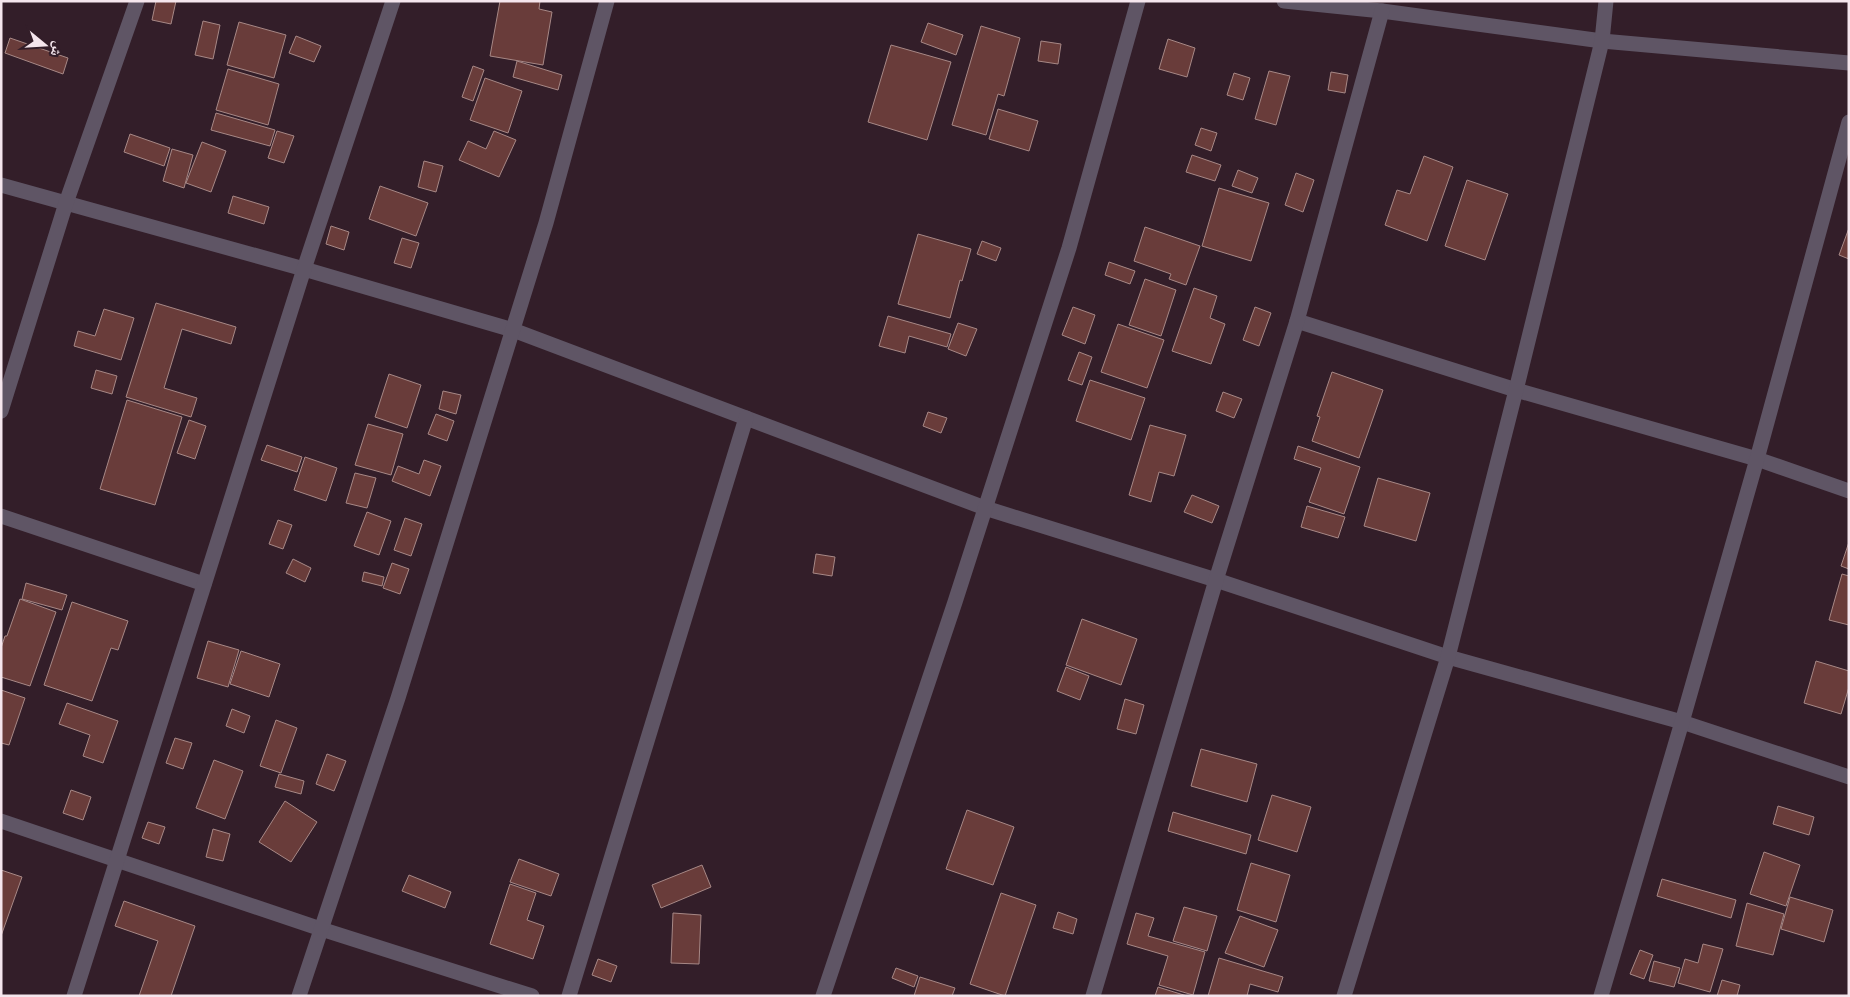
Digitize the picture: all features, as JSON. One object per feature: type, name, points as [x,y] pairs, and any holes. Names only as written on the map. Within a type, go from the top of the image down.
[{"type":"street","points":[[1,411],[66,203],[138,1]]},
{"type":"street","points":[[74,996],[304,269],[393,1]]},
{"type":"street","points":[[299,996],[398,698],[513,330],[546,223],[607,1]]},
{"type":"street","points":[[823,996],[1069,248],[1138,1]]},
{"type":"street","points":[[1284,1],[1382,11],[1602,41],[1849,63]]},
{"type":"street","points":[[1344,996],[1448,657],[1602,41],[1606,1]]},
{"type":"street","points":[[1092,996],[1216,580],[1297,321],[1382,11]]},
{"type":"street","points":[[1601,996],[1757,459],[1849,122]]},
{"type":"street","points":[[1,185],[304,269],[513,330],[985,508],[1216,580],[1448,657],[1682,722],[1849,777]]},
{"type":"street","points":[[1297,321],[1516,390],[1757,459],[1849,491]]},
{"type":"street","points":[[569,996],[746,418]]},
{"type":"street","points":[[1,516],[204,584]]},
{"type":"street","points":[[1,821],[321,929],[532,996]]},
{"type":"building","points":[[156,1],[176,1],[171,24],[152,20]]},
{"type":"building","points":[[500,1],[540,1],[539,9],[552,12],[543,65],[490,56]]},
{"type":"building","points":[[203,21],[220,25],[213,59],[195,55]]},
{"type":"building","points":[[239,22],[286,35],[274,78],[227,65]]},
{"type":"building","points":[[928,23],[963,35],[956,55],[921,42]]},
{"type":"building","points":[[981,26],[1020,38],[1004,96],[998,94],[986,135],[952,125]]},
{"type":"building","points":[[296,36],[321,46],[314,62],[289,53]]},
{"type":"building","points":[[10,38],[68,58],[63,74],[5,53]]},
{"type":"building","points":[[1168,39],[1195,48],[1187,77],[1159,69]]},
{"type":"building","points":[[1041,41],[1061,44],[1058,64],[1038,61]]},
{"type":"building","points":[[891,45],[951,62],[927,140],[868,122]]},
{"type":"building","points":[[517,61],[562,75],[558,90],[513,77]]},
{"type":"building","points":[[473,66],[484,70],[473,101],[462,97]]},
{"type":"building","points":[[228,69],[279,84],[268,125],[216,110]]},
{"type":"building","points":[[1269,71],[1290,76],[1276,125],[1255,119]]},
{"type":"building","points":[[1331,72],[1348,75],[1345,93],[1328,90]]},
{"type":"building","points":[[1234,73],[1250,78],[1243,100],[1227,95]]},
{"type":"building","points":[[485,78],[522,91],[508,133],[470,120]]},
{"type":"building","points":[[998,109],[1038,121],[1029,151],[989,139]]},
{"type":"building","points":[[216,113],[275,130],[270,146],[211,130]]},
{"type":"building","points":[[1201,128],[1217,133],[1211,151],[1195,145]]},
{"type":"building","points":[[277,131],[294,136],[284,163],[268,158]]},
{"type":"building","points":[[494,131],[516,140],[499,177],[459,160],[468,141],[486,149]]},
{"type":"building","points":[[130,134],[170,148],[164,166],[124,152]]},
{"type":"building","points":[[202,142],[226,151],[211,192],[186,183]]},
{"type":"building","points":[[172,149],[193,155],[184,188],[163,181]]},
{"type":"building","points":[[1192,155],[1221,165],[1215,181],[1186,172]]},
{"type":"building","points":[[1424,156],[1453,167],[1427,241],[1385,225],[1397,190],[1410,194]]},
{"type":"building","points":[[424,161],[443,166],[436,192],[418,187]]},
{"type":"building","points":[[1238,170],[1258,178],[1252,193],[1232,186]]},
{"type":"building","points":[[1296,173],[1314,180],[1303,212],[1285,205]]},
{"type":"building","points":[[1467,180],[1508,194],[1485,260],[1445,246]]},
{"type":"building","points":[[380,186],[428,203],[416,236],[369,219]]},
{"type":"building","points":[[1219,188],[1269,203],[1251,261],[1202,246]]},
{"type":"building","points":[[233,196],[269,207],[264,224],[228,213]]},
{"type":"building","points":[[331,226],[349,232],[344,250],[326,244]]},
{"type":"building","points":[[1145,227],[1200,246],[1186,285],[1169,279],[1171,274],[1134,261]]},
{"type":"building","points":[[1849,228],[1849,259],[1839,255]]},
{"type":"building","points":[[918,234],[971,249],[950,318],[898,304]]},
{"type":"building","points":[[402,238],[419,243],[411,268],[394,263]]},
{"type":"building","points":[[982,241],[1001,248],[996,261],[977,254]]},
{"type":"building","points":[[1109,262],[1135,271],[1130,284],[1105,275]]},
{"type":"building","points":[[1145,279],[1176,290],[1161,336],[1129,325]]},
{"type":"building","points":[[1194,288],[1217,296],[1210,318],[1225,324],[1211,364],[1172,351]]},
{"type":"building","points":[[156,303],[236,327],[231,344],[182,329],[164,388],[197,398],[191,417],[126,397]]},
{"type":"building","points":[[1073,307],[1095,315],[1085,344],[1062,335]]},
{"type":"building","points":[[1255,307],[1271,313],[1259,346],[1243,340]]},
{"type":"building","points":[[104,309],[134,318],[121,360],[74,346],[78,331],[95,336]]},
{"type":"building","points":[[888,316],[951,334],[947,347],[909,336],[905,353],[879,346]]},
{"type":"building","points":[[958,323],[977,329],[966,356],[948,349]]},
{"type":"building","points":[[1118,324],[1164,340],[1147,388],[1101,372]]},
{"type":"building","points":[[1079,352],[1092,357],[1082,385],[1068,380]]},
{"type":"building","points":[[96,370],[117,376],[112,394],[91,388]]},
{"type":"building","points":[[1332,372],[1383,390],[1359,458],[1312,441],[1320,417],[1317,416]]},
{"type":"building","points":[[389,374],[421,385],[407,428],[375,417]]},
{"type":"building","points":[[1090,380],[1145,398],[1131,440],[1076,421]]},
{"type":"building","points":[[443,391],[461,395],[456,414],[439,409]]},
{"type":"building","points":[[1223,392],[1242,399],[1234,418],[1216,411]]},
{"type":"building","points":[[127,400],[182,417],[155,505],[100,489]]},
{"type":"building","points":[[928,412],[947,418],[941,433],[923,426]]},
{"type":"building","points":[[436,414],[454,421],[447,441],[428,434]]},
{"type":"building","points":[[189,420],[206,426],[195,459],[177,453]]},
{"type":"building","points":[[368,424],[403,434],[391,475],[355,465]]},
{"type":"building","points":[[1150,425],[1186,435],[1174,476],[1159,472],[1151,502],[1129,495]]},
{"type":"building","points":[[267,445],[302,457],[297,472],[261,460]]},
{"type":"building","points":[[1298,446],[1360,467],[1344,514],[1309,502],[1321,468],[1294,459]]},
{"type":"building","points":[[305,457],[337,468],[326,501],[294,490]]},
{"type":"building","points":[[424,460],[441,466],[430,496],[392,481],[398,466],[419,474]]},
{"type":"building","points":[[355,473],[376,478],[367,508],[346,503]]},
{"type":"building","points":[[1378,478],[1430,493],[1416,541],[1364,526]]},
{"type":"building","points":[[1192,495],[1219,506],[1212,523],[1184,512]]},
{"type":"building","points":[[1307,506],[1345,517],[1338,538],[1301,527]]},
{"type":"building","points":[[367,512],[391,521],[379,555],[354,546]]},
{"type":"building","points":[[405,518],[422,524],[411,556],[394,550]]},
{"type":"building","points":[[278,520],[292,525],[283,549],[269,544]]},
{"type":"building","points":[[1849,542],[1849,569],[1841,566]]},
{"type":"building","points":[[816,554],[835,557],[832,576],[813,573]]},
{"type":"building","points":[[293,559],[311,568],[305,582],[286,573]]},
{"type":"building","points":[[392,563],[409,569],[400,594],[383,588]]},
{"type":"building","points":[[364,572],[384,577],[382,586],[362,581]]},
{"type":"building","points":[[1842,574],[1849,576],[1849,625],[1829,620]]},
{"type":"building","points":[[26,583],[67,595],[62,610],[22,599]]},
{"type":"building","points":[[20,599],[56,612],[30,686],[1,677],[1,648]]},
{"type":"building","points":[[72,602],[128,621],[118,650],[111,648],[92,701],[44,685]]},
{"type":"building","points":[[1082,619],[1137,639],[1121,685],[1066,665]]},
{"type":"building","points":[[208,641],[239,650],[228,687],[197,678]]},
{"type":"building","points":[[241,651],[280,664],[269,697],[230,684]]},
{"type":"building","points":[[1816,661],[1849,671],[1849,687],[1841,714],[1804,703]]},
{"type":"building","points":[[1066,667],[1089,676],[1080,700],[1057,691]]},
{"type":"building","points":[[1,690],[25,698],[9,745],[1,743]]},
{"type":"building","points":[[1125,699],[1144,705],[1136,734],[1117,729]]},
{"type":"building","points":[[67,703],[118,721],[103,763],[83,756],[90,735],[59,724]]},
{"type":"building","points":[[232,709],[250,716],[244,733],[226,726]]},
{"type":"building","points":[[276,720],[297,728],[281,773],[260,766]]},
{"type":"building","points":[[175,738],[192,743],[183,769],[166,763]]},
{"type":"building","points":[[1201,749],[1257,764],[1247,802],[1191,786]]},
{"type":"building","points":[[327,754],[346,761],[334,791],[316,784]]},
{"type":"building","points":[[214,760],[243,771],[225,819],[196,808]]},
{"type":"building","points":[[279,774],[304,781],[301,794],[275,787]]},
{"type":"building","points":[[71,790],[91,797],[83,820],[63,813]]},
{"type":"building","points":[[1272,795],[1311,807],[1297,852],[1258,840]]},
{"type":"building","points":[[285,801],[317,822],[291,862],[259,842]]},
{"type":"building","points":[[1778,806],[1814,817],[1809,835],[1773,824]]},
{"type":"building","points":[[967,810],[1014,827],[993,885],[946,869]]},
{"type":"building","points":[[1173,812],[1251,835],[1246,854],[1168,831]]},
{"type":"building","points":[[148,822],[165,827],[159,844],[142,838]]},
{"type":"building","points":[[213,829],[230,834],[223,861],[206,857]]},
{"type":"building","points":[[1764,852],[1800,865],[1786,906],[1750,894]]},
{"type":"building","points":[[519,859],[559,874],[551,896],[510,882]]},
{"type":"building","points":[[1251,863],[1290,875],[1276,922],[1237,910]]},
{"type":"building","points":[[702,865],[711,887],[661,908],[652,885]]},
{"type":"building","points":[[1,870],[22,877],[1,936]]},
{"type":"building","points":[[409,875],[451,892],[445,908],[402,891]]},
{"type":"building","points":[[1662,879],[1736,900],[1731,918],[1657,896]]},
{"type":"building","points":[[510,884],[536,893],[527,920],[544,926],[533,959],[490,944]]},
{"type":"building","points":[[1001,893],[1036,905],[1005,996],[970,984]]},
{"type":"building","points":[[1790,897],[1833,910],[1824,942],[1781,929]]},
{"type":"building","points":[[124,901],[195,926],[171,996],[139,996],[158,941],[115,926]]},
{"type":"building","points":[[1747,903],[1784,914],[1773,955],[1736,946]]},
{"type":"building","points":[[1184,907],[1217,916],[1207,951],[1173,941]]},
{"type":"building","points":[[1058,912],[1077,919],[1073,934],[1053,928]]},
{"type":"building","points":[[673,913],[701,915],[699,964],[671,963]]},
{"type":"building","points":[[1136,913],[1154,918],[1148,936],[1205,952],[1193,995],[1159,985],[1168,956],[1127,944]]},
{"type":"building","points":[[1240,916],[1278,930],[1264,967],[1225,953]]},
{"type":"building","points":[[1703,944],[1723,949],[1710,992],[1678,983],[1685,959],[1698,963]]},
{"type":"building","points":[[1640,950],[1653,955],[1644,979],[1630,974]]},
{"type":"building","points":[[1219,958],[1283,977],[1278,992],[1250,984],[1247,996],[1208,996]]},
{"type":"building","points":[[598,959],[617,966],[611,982],[592,975]]},
{"type":"building","points":[[1654,961],[1680,968],[1674,987],[1649,981]]},
{"type":"building","points":[[896,968],[918,976],[914,987],[892,978]]},
{"type":"building","points":[[920,977],[955,988],[952,996],[914,996]]},
{"type":"building","points":[[1722,980],[1740,985],[1737,996],[1717,996]]},
{"type":"building","points":[[1158,987],[1187,996],[1155,996]]}]
